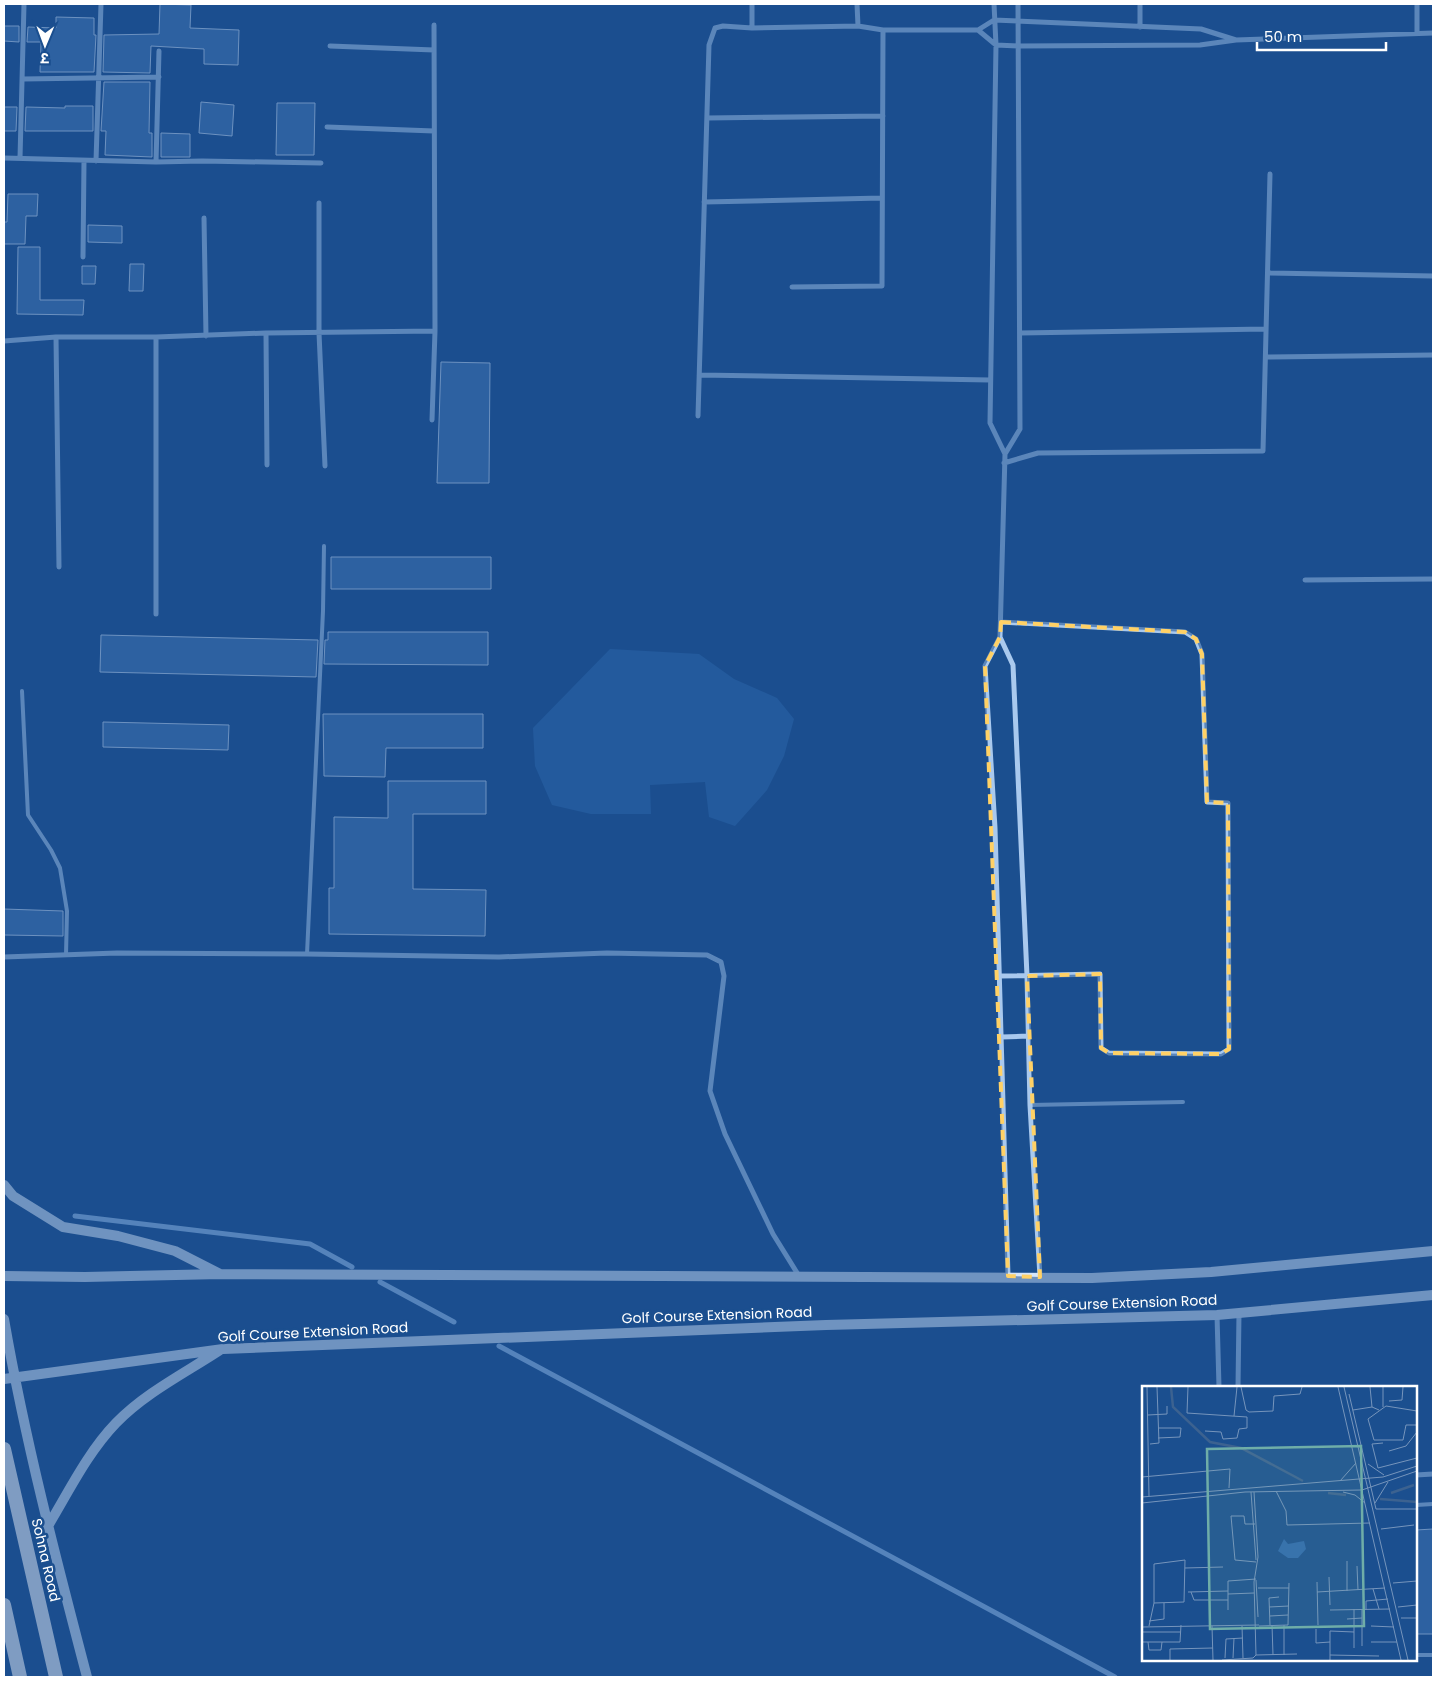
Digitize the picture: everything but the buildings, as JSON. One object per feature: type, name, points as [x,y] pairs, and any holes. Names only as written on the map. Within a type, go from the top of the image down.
[{"type":"highway","name":"Sohna Road","points":[[4,1449],[56,1677]]},
{"type":"highway","points":[[4,1605],[20,1677]]},
{"type":"main road","points":[[4,1185],[13,1196],[62,1227],[118,1236],[175,1251],[221,1274]]},
{"type":"main road","points":[[4,1276],[85,1277],[221,1274],[1008,1276],[1092,1278],[1211,1272],[1433,1251]]},
{"type":"main road","name":"Golf Course Extension Road","points":[[9,1379],[223,1348],[826,1325],[1217,1315],[1433,1295]]},
{"type":"main road","points":[[4,1319],[9,1379],[87,1677]]},
{"type":"main road","points":[[48,1526],[96,1447],[116,1423],[143,1399],[223,1348]]},
{"type":"street","points":[[20,158],[24,4]]},
{"type":"street","points":[[96,161],[101,4]]},
{"type":"street","points":[[752,4],[752,28]]},
{"type":"street","points":[[857,4],[858,26]]},
{"type":"street","points":[[994,4],[996,45],[990,423],[1005,454]]},
{"type":"street","points":[[1008,1276],[995,828],[985,666],[1000,637],[1005,454],[1020,429],[1018,4]]},
{"type":"street","points":[[1140,4],[1140,27]]},
{"type":"street","points":[[1417,4],[1417,32]]},
{"type":"street","points":[[698,416],[709,45],[715,28],[723,26],[752,28],[858,26],[883,30],[978,30],[994,20],[1201,29],[1236,40]]},
{"type":"street","points":[[432,420],[435,331],[434,25]]},
{"type":"street","points":[[792,287],[882,286],[883,30]]},
{"type":"street","points":[[978,30],[996,45],[1019,46],[1200,45],[1236,40],[1433,32]]},
{"type":"street","points":[[330,46],[434,50]]},
{"type":"street","points":[[156,162],[159,51]]},
{"type":"street","points":[[23,79],[158,77]]},
{"type":"street","points":[[707,118],[883,116]]},
{"type":"street","points":[[327,127],[434,131]]},
{"type":"street","points":[[4,158],[156,162],[321,163]]},
{"type":"street","points":[[83,257],[84,160]]},
{"type":"street","points":[[1004,463],[1038,453],[1263,451],[1270,174]]},
{"type":"street","points":[[704,202],[882,198]]},
{"type":"street","points":[[319,203],[319,333],[325,466]]},
{"type":"street","points":[[204,218],[206,336]]},
{"type":"street","points":[[1268,273],[1433,276]]},
{"type":"street","points":[[1020,333],[1266,329]]},
{"type":"street","points":[[4,341],[56,337],[156,337],[266,333],[435,331]]},
{"type":"street","points":[[266,333],[267,465]]},
{"type":"street","points":[[56,337],[59,567]]},
{"type":"street","points":[[156,337],[156,614]]},
{"type":"street","points":[[1266,357],[1433,355]]},
{"type":"street","points":[[699,375],[990,380]]},
{"type":"street","points":[[1305,580],[1433,578]]},
{"type":"street","points":[[1000,976],[1100,974],[1101,1048],[1109,1053],[1221,1054],[1229,1048],[1228,803],[1207,802],[1202,654],[1196,639],[1185,632],[1001,622]]},
{"type":"street","points":[[1000,637],[1013,665],[1027,976],[1030,1105],[1040,1277]]},
{"type":"street","points":[[4,957],[117,953],[499,957],[607,953],[707,955],[721,962],[724,976],[710,1092],[725,1134],[757,1201],[773,1234],[799,1276]]},
{"type":"street","points":[[1002,1037],[1028,1036]]},
{"type":"street","points":[[1238,1386],[1239,1312]]},
{"type":"street","points":[[1217,1315],[1219,1386]]},
{"type":"street","points":[[1417,1475],[1433,1474]]},
{"type":"lane","points":[[307,954],[323,621],[324,546]]},
{"type":"lane","points":[[22,691],[28,815],[51,850],[60,868],[66,911],[66,955]]},
{"type":"lane","points":[[1030,1105],[1183,1102]]},
{"type":"lane","points":[[1417,1505],[1433,1504]]},
{"type":"lane","points":[[1417,1655],[1433,1655]]},
{"type":"highlighted area","points":[[1001,622],[1185,632],[1196,639],[1202,654],[1207,802],[1228,803],[1229,1049],[1221,1054],[1109,1053],[1101,1048],[1100,974],[1027,976],[1040,1277],[1008,1276],[985,666],[1000,637]]},
{"type":"shaded area","points":[[610,649],[699,654],[734,679],[777,698],[794,719],[784,756],[767,790],[735,826],[709,817],[705,782],[650,785],[651,814],[591,814],[552,805],[535,766],[533,728]]},
{"type":"waterway","points":[[75,1216],[310,1244],[352,1267]]},
{"type":"waterway","points":[[380,1282],[454,1322]]},
{"type":"waterway","points":[[499,1346],[1115,1677]]}]
